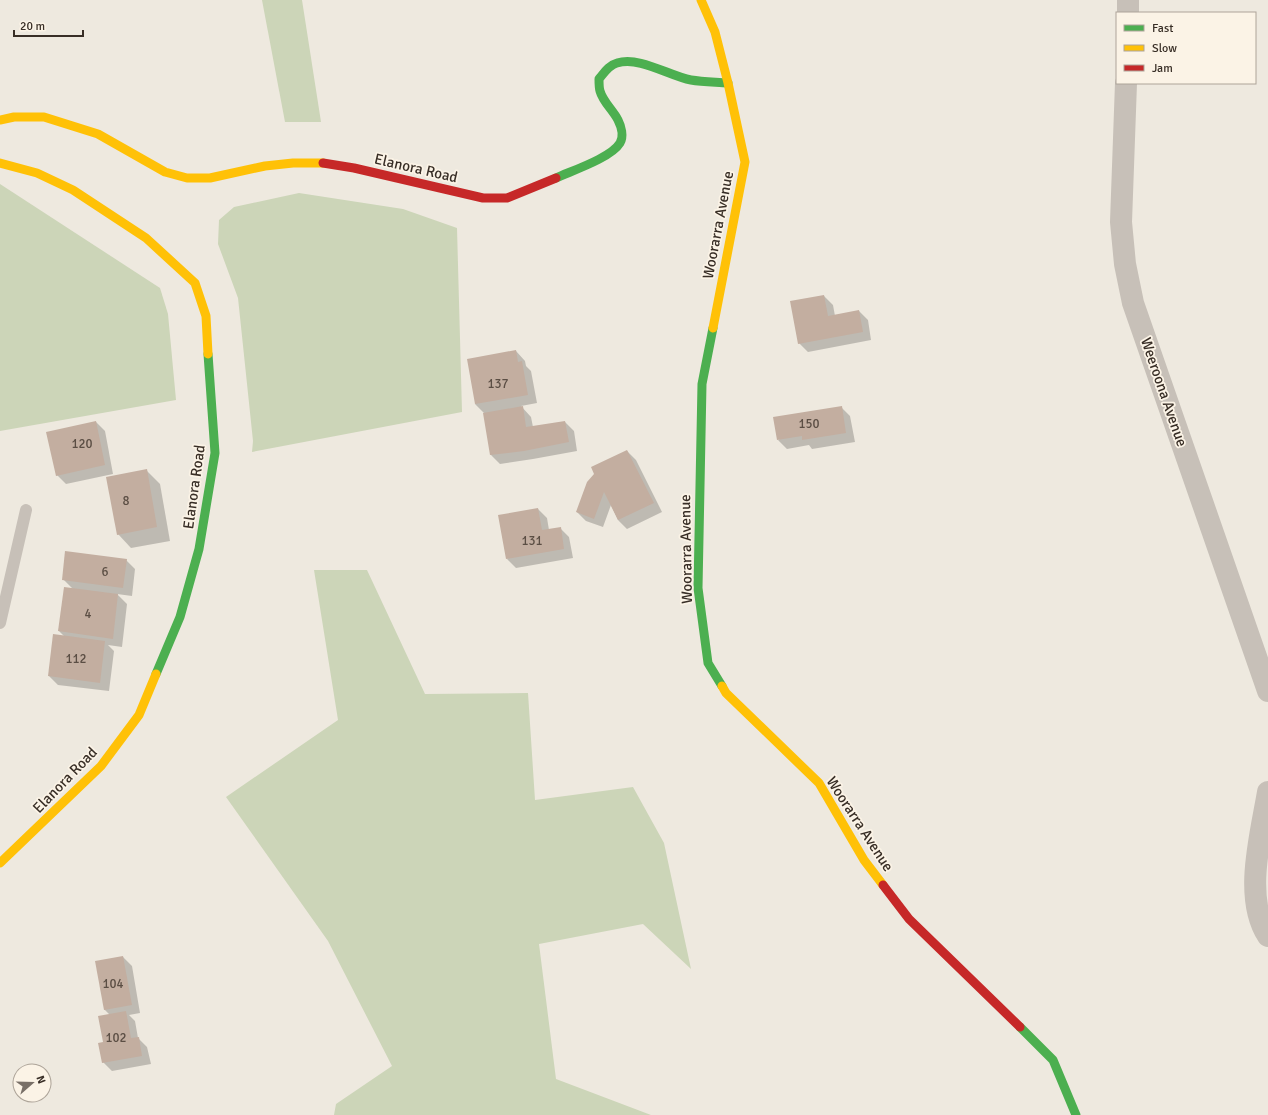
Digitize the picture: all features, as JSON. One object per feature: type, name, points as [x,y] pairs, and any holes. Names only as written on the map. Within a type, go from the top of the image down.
[{"type":"street","name":"Woorarra Avenue","points":[[701,0],[715,32],[728,82],[745,162],[702,384],[698,588],[708,663],[726,693],[819,783],[864,860],[908,919],[1053,1060],[1076,1115]]},
{"type":"street","points":[[1128,0],[1128,12]]},
{"type":"street","name":"Elanora Road","points":[[0,120],[14,117],[44,117],[98,134],[165,172],[187,178],[210,178],[264,166],[293,163],[321,163],[354,168],[483,198],[507,198],[595,161],[610,153],[620,143],[622,131],[618,120],[606,103],[600,91],[600,79],[606,70],[617,63],[629,62],[646,64],[691,80],[728,82]]},
{"type":"street","name":"Weeroona Avenue","points":[[1126,84],[1121,222],[1125,264],[1133,303],[1268,691]]},
{"type":"street","name":"Elanora Road","points":[[0,163],[37,173],[73,190],[146,238],[195,283],[206,316],[215,453],[199,549],[180,617],[139,716],[101,766],[0,863]]},
{"type":"street","points":[[1268,792],[1255,876],[1256,909],[1268,936]]},
{"type":"lane","points":[[0,623],[26,510]]},
{"type":"green space","points":[[262,0],[302,0],[321,122],[285,122]]},
{"type":"green space","points":[[0,184],[160,288],[168,314],[176,400],[0,431]]},
{"type":"green space","points":[[299,193],[403,209],[457,228],[462,412],[252,452],[253,441],[238,298],[218,244],[219,220],[234,207]]},
{"type":"green space","points":[[314,570],[367,570],[425,694],[528,693],[535,800],[633,787],[664,843],[691,969],[643,924],[539,944],[556,1079],[651,1115],[334,1115],[336,1104],[392,1066],[328,941],[226,797],[338,720]]},
{"type":"building","points":[[824,295],[828,316],[859,310],[863,332],[798,344],[790,301]]},
{"type":"building","points":[[516,350],[518,362],[522,361],[528,395],[475,404],[467,359]]},
{"type":"building","points":[[523,406],[526,427],[565,421],[569,442],[524,451],[490,455],[483,413]]},
{"type":"building","points":[[842,406],[846,433],[802,440],[802,436],[777,440],[773,417]]},
{"type":"building","points":[[96,421],[105,465],[56,476],[46,432]]},
{"type":"building","points":[[627,450],[654,503],[618,520],[604,492],[594,519],[576,512],[587,482],[594,474],[591,467]]},
{"type":"building","points":[[147,469],[157,527],[117,535],[106,477]]},
{"type":"building","points":[[538,508],[542,530],[561,527],[564,549],[506,559],[498,515]]},
{"type":"building","points":[[65,551],[127,559],[123,588],[62,580]]},
{"type":"building","points":[[64,587],[118,594],[113,639],[58,631]]},
{"type":"building","points":[[53,634],[105,641],[100,683],[48,676]]},
{"type":"building","points":[[123,956],[132,1005],[104,1010],[95,961]]},
{"type":"building","points":[[126,1011],[131,1038],[139,1037],[142,1056],[102,1063],[98,1043],[103,1042],[98,1016]]},
{"type":"traffic: fast","points":[[556,178],[600,159],[615,149],[620,143],[622,134],[620,125],[616,116],[603,99],[599,85],[599,79],[614,64],[635,62],[654,67],[682,78],[705,82],[728,83]]},
{"type":"traffic: fast","points":[[713,328],[702,384],[698,588],[708,663],[722,686]]},
{"type":"traffic: fast","points":[[156,674],[180,617],[199,549],[215,453],[208,354]]},
{"type":"traffic: fast","points":[[1020,1027],[1053,1060],[1076,1115]]},
{"type":"traffic: slow","points":[[701,0],[715,32],[745,162],[713,328]]},
{"type":"traffic: slow","points":[[0,120],[14,117],[44,117],[98,134],[165,172],[187,178],[210,178],[265,166],[293,163],[323,163]]},
{"type":"traffic: slow","points":[[0,163],[37,173],[73,190],[146,238],[195,283],[206,316],[208,354]]},
{"type":"traffic: slow","points":[[0,863],[101,766],[139,715],[156,674]]},
{"type":"traffic: slow","points":[[722,686],[726,693],[819,783],[864,860],[883,885]]},
{"type":"traffic: jam","points":[[323,163],[354,168],[483,198],[507,198],[556,178]]},
{"type":"traffic: jam","points":[[883,885],[909,919],[1020,1027]]}]
